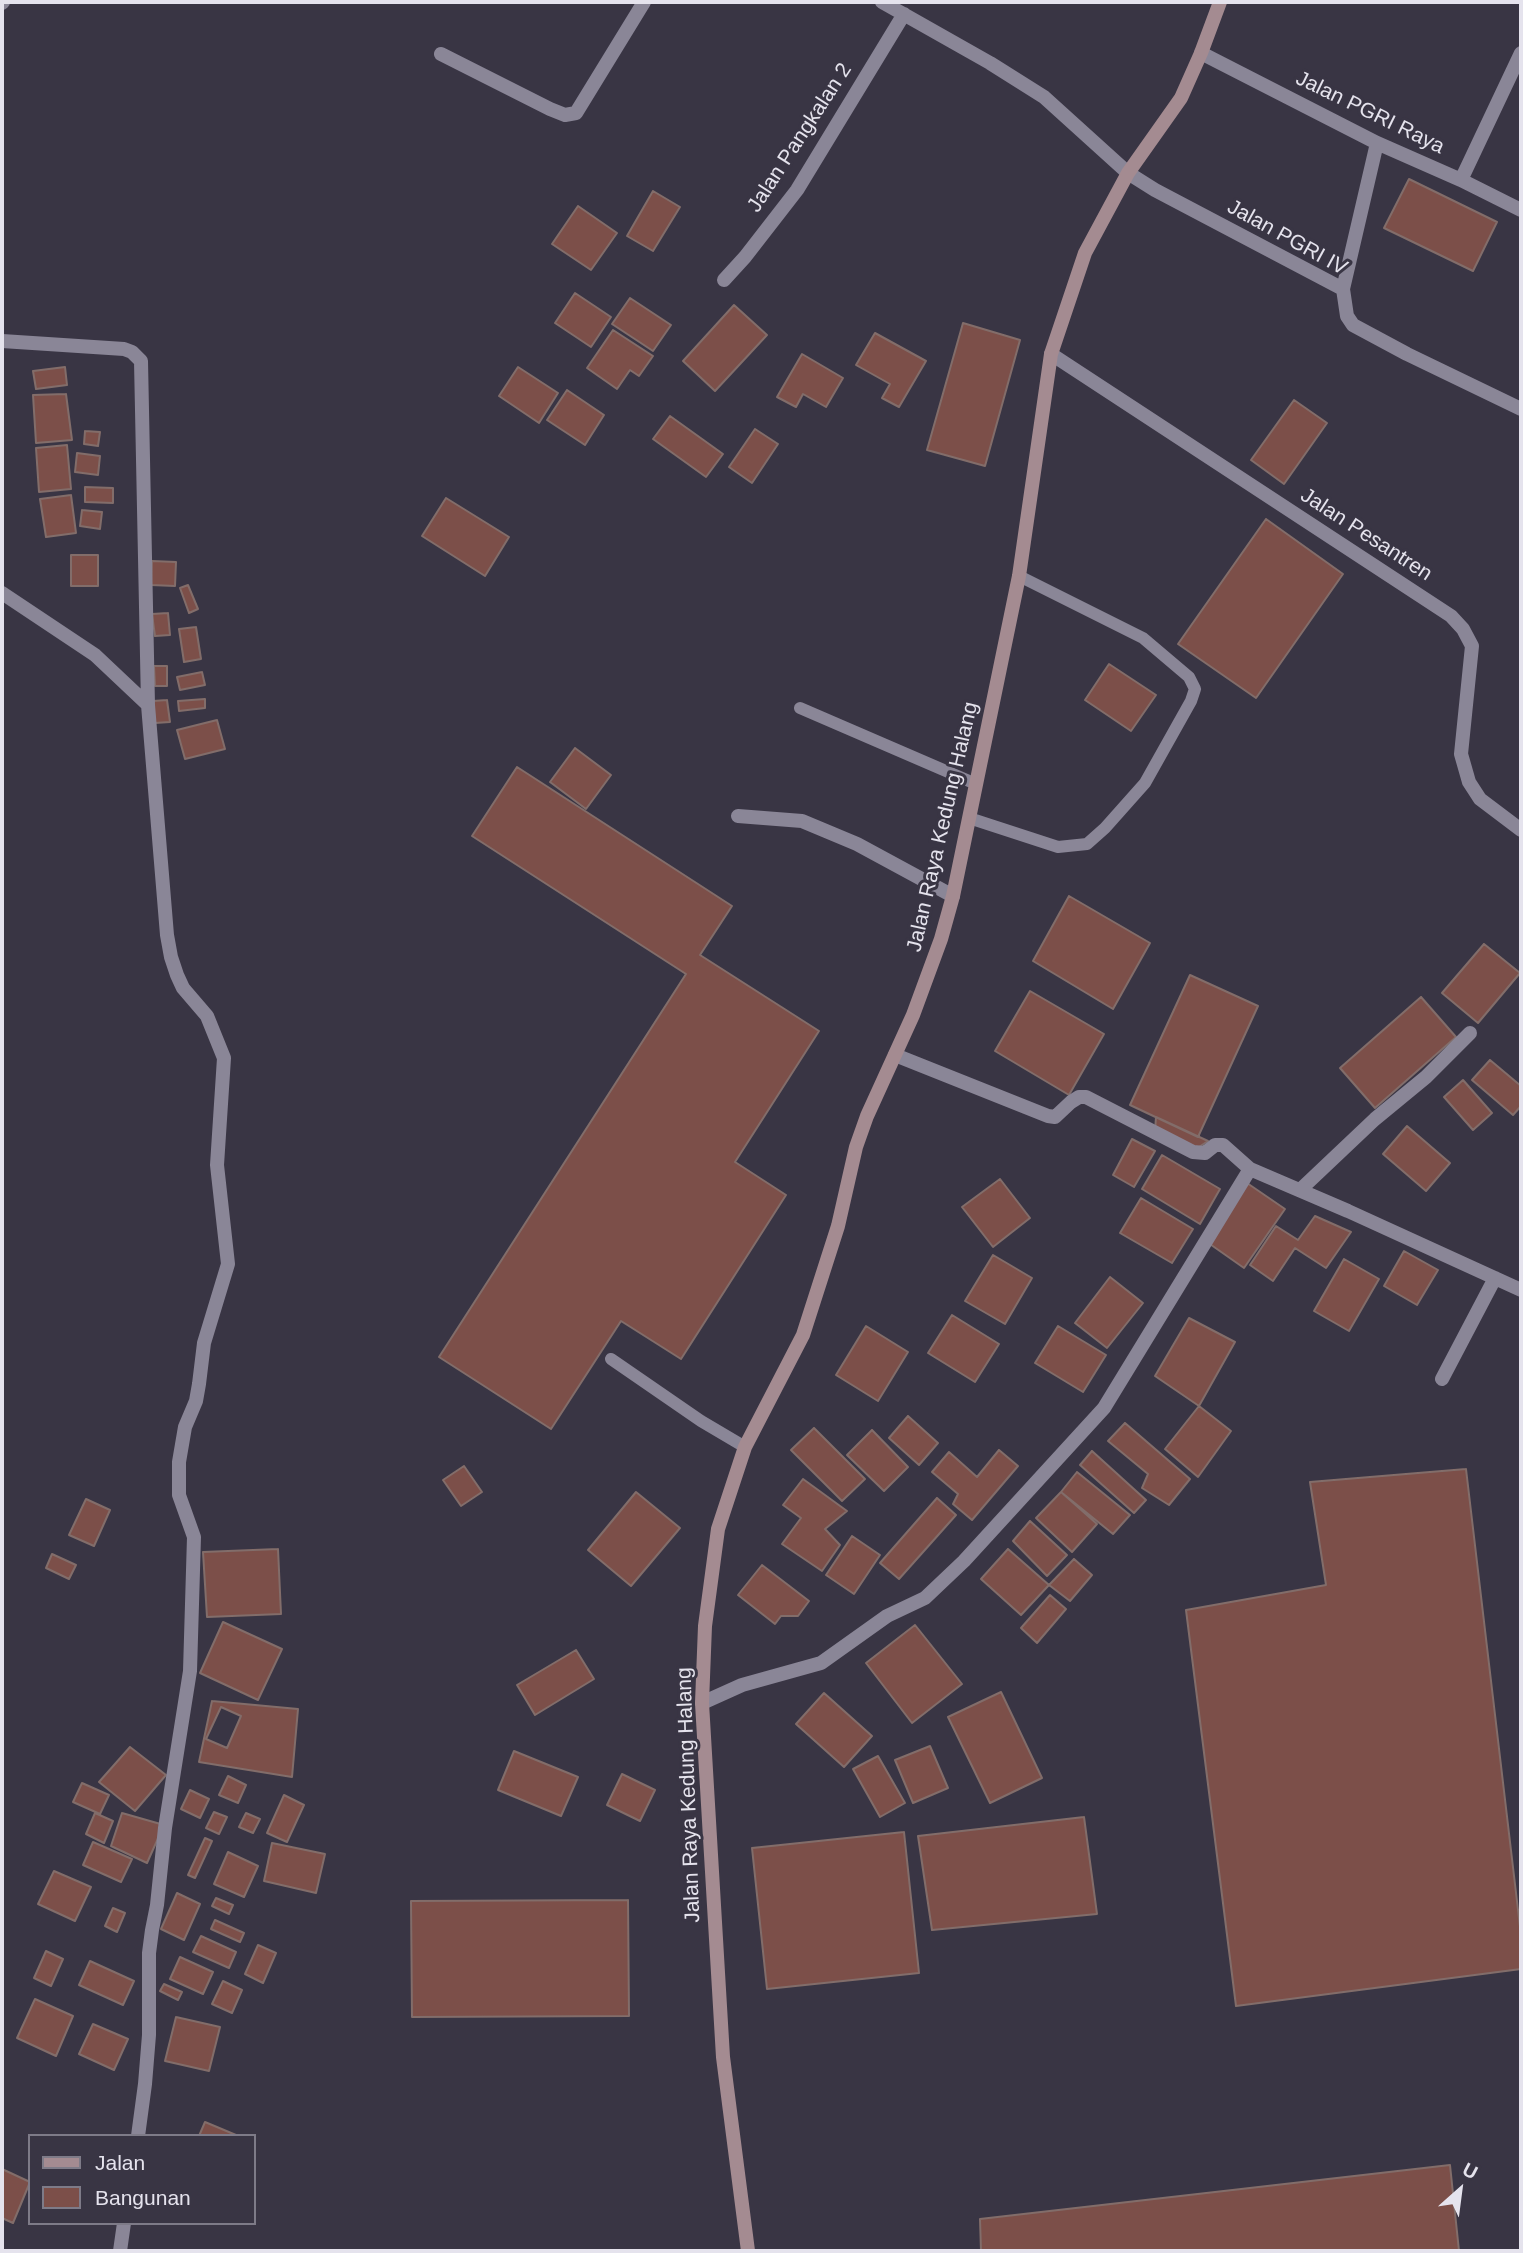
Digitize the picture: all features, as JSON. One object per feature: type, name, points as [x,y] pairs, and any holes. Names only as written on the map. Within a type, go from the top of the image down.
[{"type":"main road","name":"Jalan Raya Kedung Halang","points":[[748,2251],[723,2057],[702,1703],[705,1626],[718,1529],[745,1447],[803,1335],[838,1226],[856,1147],[928,978],[953,896],[1019,576],[1051,354],[1085,253],[1128,173],[1181,98],[1220,2]]},
{"type":"street","points":[[441,54],[557,112],[565,115],[576,113],[644,2]]},
{"type":"street","name":"Jalan PGRI IV","points":[[882,2],[990,62],[1045,97],[1128,173],[1343,289],[1347,316],[1353,325],[1521,409]]},
{"type":"street","name":"Jalan Pangkalan 2","points":[[724,280],[797,190],[904,14]]},
{"type":"street","name":"Jalan PGRI Raya","points":[[1201,53],[1377,143],[1521,210]]},
{"type":"street","points":[[1461,180],[1521,53]]},
{"type":"street","points":[[1343,289],[1377,143]]},
{"type":"street","points":[[2,341],[124,349],[132,352],[141,361],[148,705],[162,898],[171,957],[184,988],[207,1016],[224,1058],[217,1165],[228,1264],[204,1343],[198,1392],[185,1427],[179,1462],[179,1495],[194,1537],[190,1671],[165,1828],[149,1954],[149,2035],[138,2134]]},
{"type":"street","name":"Jalan Pesantren","points":[[1051,354],[1451,616],[1463,629],[1472,646],[1461,754],[1469,782],[1480,799],[1521,830]]},
{"type":"street","points":[[2,587],[2,594],[95,654],[148,705]]},
{"type":"street","points":[[738,816],[802,821],[857,844],[953,896]]},
{"type":"street","points":[[1300,1190],[1471,1033]]},
{"type":"street","points":[[895,1055],[1048,1116],[1055,1117],[1070,1102],[1086,1097],[1193,1152],[1205,1153],[1215,1145],[1223,1145],[1250,1169],[1521,1290]]},
{"type":"street","points":[[702,1703],[742,1685],[821,1663],[887,1616],[925,1598],[964,1561],[1104,1408],[1250,1169]]},
{"type":"street","points":[[1442,1379],[1495,1278]]},
{"type":"street","points":[[120,2251],[124,2225]]},
{"type":"lane","points":[[969,818],[1058,847],[1087,844],[1145,783],[1191,701],[1195,689],[1189,677],[1143,638],[1019,576]]},
{"type":"lane","points":[[800,708],[976,784]]},
{"type":"lane","points":[[611,1359],[701,1421],[745,1447]]},
{"type":"building","points":[[1409,179],[1497,222],[1473,271],[1384,228]]},
{"type":"building","points":[[653,191],[680,207],[653,251],[627,236]]},
{"type":"building","points":[[578,206],[617,233],[591,270],[552,244]]},
{"type":"building","points":[[575,293],[611,317],[591,347],[555,323]]},
{"type":"building","points":[[630,298],[671,325],[653,351],[612,324]]},
{"type":"building","points":[[734,305],[767,335],[715,391],[683,361]]},
{"type":"building","points":[[963,323],[1020,340],[985,466],[927,450]]},
{"type":"building","points":[[613,330],[653,356],[639,376],[630,370],[617,389],[587,368]]},
{"type":"building","points":[[875,333],[926,361],[899,407],[882,398],[890,384],[856,365]]},
{"type":"building","points":[[802,354],[843,378],[826,407],[803,394],[796,407],[777,397]]},
{"type":"building","points":[[65,367],[67,385],[36,389],[33,371]]},
{"type":"building","points":[[518,367],[558,393],[539,423],[499,396]]},
{"type":"building","points":[[567,390],[604,415],[585,445],[547,420]]},
{"type":"building","points":[[66,394],[72,440],[36,443],[33,395]]},
{"type":"building","points":[[1294,400],[1327,423],[1284,484],[1251,460]]},
{"type":"building","points":[[670,416],[723,454],[706,477],[653,439]]},
{"type":"building","points":[[755,429],[778,444],[752,483],[729,467]]},
{"type":"building","points":[[85,431],[100,432],[98,446],[84,444]]},
{"type":"building","points":[[67,445],[71,489],[39,492],[36,448]]},
{"type":"building","points":[[77,453],[100,456],[98,475],[75,472]]},
{"type":"building","points":[[85,487],[113,488],[113,503],[85,502]]},
{"type":"building","points":[[71,495],[76,533],[46,537],[40,499]]},
{"type":"building","points":[[446,498],[509,537],[485,576],[422,536]]},
{"type":"building","points":[[82,510],[102,512],[100,529],[80,526]]},
{"type":"building","points":[[1266,519],[1343,574],[1256,698],[1178,644]]},
{"type":"building","points":[[71,555],[98,555],[98,586],[71,586]]},
{"type":"building","points":[[152,561],[176,562],[175,586],[151,585]]},
{"type":"building","points":[[188,585],[198,609],[189,613],[180,588]]},
{"type":"building","points":[[168,613],[170,635],[155,636],[152,614]]},
{"type":"building","points":[[196,627],[201,659],[184,662],[179,629]]},
{"type":"building","points":[[1109,664],[1156,695],[1131,731],[1085,700]]},
{"type":"building","points":[[154,666],[167,666],[167,686],[155,686]]},
{"type":"building","points":[[202,672],[205,685],[180,690],[177,677]]},
{"type":"building","points":[[205,699],[205,708],[179,711],[178,701]]},
{"type":"building","points":[[167,700],[170,722],[155,723],[153,701]]},
{"type":"building","points":[[217,720],[225,749],[185,759],[177,730]]},
{"type":"building","points":[[575,748],[611,775],[586,809],[550,782]]},
{"type":"building","points":[[517,767],[732,906],[700,955],[819,1031],[735,1162],[786,1195],[681,1359],[621,1321],[551,1429],[439,1357],[686,974],[472,836]]},
{"type":"building","points":[[1069,896],[1150,943],[1113,1009],[1033,961]]},
{"type":"building","points":[[1484,944],[1520,973],[1478,1023],[1442,993]]},
{"type":"building","points":[[1190,975],[1258,1006],[1198,1137],[1130,1105]]},
{"type":"building","points":[[1030,991],[1104,1034],[1069,1095],[995,1051]]},
{"type":"building","points":[[1421,997],[1456,1037],[1375,1108],[1340,1068]]},
{"type":"building","points":[[1490,1060],[1521,1086],[1521,1106],[1513,1115],[1472,1080]]},
{"type":"building","points":[[1463,1080],[1492,1113],[1473,1130],[1444,1097]]},
{"type":"building","points":[[1156,1117],[1208,1141],[1193,1151],[1155,1131]]},
{"type":"building","points":[[1407,1126],[1450,1163],[1426,1191],[1383,1154]]},
{"type":"building","points":[[1132,1139],[1155,1151],[1134,1187],[1113,1175]]},
{"type":"building","points":[[1162,1155],[1220,1189],[1200,1224],[1142,1189]]},
{"type":"building","points":[[1000,1179],[1030,1218],[993,1247],[962,1207]]},
{"type":"building","points":[[1247,1183],[1285,1209],[1244,1268],[1207,1242]]},
{"type":"building","points":[[1141,1198],[1193,1229],[1172,1263],[1120,1233]]},
{"type":"building","points":[[1315,1216],[1351,1232],[1326,1268],[1295,1248],[1273,1281],[1250,1265],[1276,1226],[1298,1240]]},
{"type":"building","points":[[1404,1251],[1438,1270],[1417,1305],[1384,1286]]},
{"type":"building","points":[[993,1255],[1032,1278],[1005,1324],[965,1301]]},
{"type":"building","points":[[1344,1259],[1379,1279],[1349,1331],[1314,1311]]},
{"type":"building","points":[[1110,1277],[1143,1303],[1107,1348],[1075,1323]]},
{"type":"building","points":[[952,1315],[999,1344],[975,1382],[928,1353]]},
{"type":"building","points":[[1189,1318],[1235,1342],[1199,1406],[1155,1376]]},
{"type":"building","points":[[866,1326],[908,1352],[878,1401],[836,1375]]},
{"type":"building","points":[[1058,1326],[1106,1355],[1083,1392],[1035,1363]]},
{"type":"building","points":[[1199,1406],[1231,1431],[1198,1477],[1165,1449]]},
{"type":"building","points":[[908,1416],[938,1443],[919,1465],[889,1438]]},
{"type":"building","points":[[1125,1423],[1190,1479],[1169,1505],[1142,1488],[1148,1474],[1108,1441]]},
{"type":"building","points":[[814,1428],[865,1479],[842,1501],[791,1450]]},
{"type":"building","points":[[872,1430],[908,1467],[884,1491],[847,1455]]},
{"type":"building","points":[[999,1450],[1018,1466],[972,1520],[953,1504],[958,1494],[932,1472],[949,1452],[977,1477]]},
{"type":"building","points":[[1092,1451],[1146,1500],[1134,1513],[1080,1465]]},
{"type":"building","points":[[464,1466],[482,1492],[461,1506],[443,1480]]},
{"type":"building","points":[[1466,1469],[1521,1935],[1521,1969],[1236,2006],[1186,1610],[1326,1585],[1310,1482]]},
{"type":"building","points":[[1077,1472],[1130,1515],[1113,1534],[1061,1492]]},
{"type":"building","points":[[803,1479],[847,1511],[825,1529],[840,1545],[822,1571],[782,1544],[801,1518],[783,1505]]},
{"type":"building","points":[[636,1492],[680,1528],[631,1586],[588,1550]]},
{"type":"building","points":[[1061,1492],[1097,1524],[1072,1552],[1036,1518]]},
{"type":"building","points":[[937,1498],[956,1515],[899,1579],[880,1563]]},
{"type":"building","points":[[86,1499],[110,1510],[94,1546],[69,1535]]},
{"type":"building","points":[[1030,1521],[1067,1555],[1047,1576],[1013,1541]]},
{"type":"building","points":[[852,1536],[880,1555],[854,1594],[826,1575]]},
{"type":"building","points":[[278,1549],[281,1614],[207,1617],[203,1552]]},
{"type":"building","points":[[1008,1549],[1049,1585],[1021,1615],[981,1579]]},
{"type":"building","points":[[52,1554],[76,1565],[69,1579],[46,1568]]},
{"type":"building","points":[[1074,1559],[1092,1575],[1070,1601],[1049,1585]]},
{"type":"building","points":[[762,1565],[809,1601],[798,1616],[781,1616],[775,1624],[738,1595]]},
{"type":"building","points":[[1050,1595],[1066,1609],[1037,1643],[1021,1628]]},
{"type":"building","points":[[223,1622],[282,1649],[258,1700],[200,1673]]},
{"type":"building","points":[[915,1625],[962,1684],[912,1723],[866,1663]]},
{"type":"building","points":[[576,1650],[594,1679],[535,1715],[517,1685]]},
{"type":"building","points":[[1001,1692],[1042,1778],[990,1803],[948,1717]]},
{"type":"building","points":[[824,1693],[872,1736],[844,1767],[796,1724]]},
{"type":"building","points":[[212,1701],[298,1709],[292,1777],[199,1762]]},
{"type":"building","points":[[221,1707],[241,1716],[227,1748],[206,1739]]},
{"type":"building","points":[[930,1746],[948,1788],[913,1803],[895,1760]]},
{"type":"building","points":[[130,1747],[166,1775],[135,1811],[99,1782]]},
{"type":"building","points":[[514,1751],[578,1777],[561,1816],[498,1790]]},
{"type":"building","points":[[878,1756],[905,1803],[880,1817],[853,1769]]},
{"type":"building","points":[[622,1774],[655,1790],[640,1821],[607,1805]]},
{"type":"building","points":[[228,1776],[246,1785],[238,1803],[219,1795]]},
{"type":"building","points":[[82,1783],[109,1795],[100,1814],[73,1802]]},
{"type":"building","points":[[190,1790],[209,1799],[200,1818],[181,1809]]},
{"type":"building","points":[[284,1795],[304,1805],[287,1842],[267,1833]]},
{"type":"building","points":[[214,1812],[227,1817],[219,1834],[206,1828]]},
{"type":"building","points":[[95,1813],[113,1821],[104,1843],[86,1834]]},
{"type":"building","points":[[122,1813],[164,1825],[147,1863],[111,1846]]},
{"type":"building","points":[[246,1813],[260,1819],[253,1833],[239,1827]]},
{"type":"building","points":[[1084,1817],[1097,1914],[932,1930],[918,1836]]},
{"type":"building","points":[[904,1832],[919,1973],[767,1989],[752,1848]]},
{"type":"building","points":[[205,1838],[212,1841],[195,1878],[188,1875]]},
{"type":"building","points":[[93,1842],[132,1859],[121,1882],[83,1865]]},
{"type":"building","points":[[272,1843],[325,1854],[316,1893],[264,1881]]},
{"type":"building","points":[[228,1852],[258,1866],[244,1897],[214,1884]]},
{"type":"building","points":[[54,1871],[91,1887],[75,1921],[38,1904]]},
{"type":"building","points":[[177,1893],[200,1904],[184,1940],[161,1929]]},
{"type":"building","points":[[216,1898],[233,1905],[229,1914],[212,1906]]},
{"type":"building","points":[[628,1900],[629,2016],[412,2017],[411,1901]]},
{"type":"building","points":[[113,1908],[125,1913],[117,1932],[105,1926]]},
{"type":"building","points":[[215,1920],[244,1933],[240,1942],[211,1929]]},
{"type":"building","points":[[201,1936],[236,1952],[229,1968],[193,1952]]},
{"type":"building","points":[[258,1945],[276,1953],[263,1983],[245,1974]]},
{"type":"building","points":[[46,1951],[63,1959],[51,1986],[34,1978]]},
{"type":"building","points":[[180,1957],[213,1972],[203,1994],[170,1979]]},
{"type":"building","points":[[90,1961],[134,1981],[123,2005],[79,1985]]},
{"type":"building","points":[[223,1981],[242,1990],[232,2013],[212,2004]]},
{"type":"building","points":[[164,1984],[182,1992],[178,2000],[160,1991]]},
{"type":"building","points":[[35,1999],[73,2016],[56,2056],[17,2038]]},
{"type":"building","points":[[176,2017],[220,2027],[209,2071],[165,2061]]},
{"type":"building","points":[[93,2024],[128,2039],[114,2070],[79,2054]]},
{"type":"building","points":[[205,2122],[234,2134],[200,2134]]},
{"type":"building","points":[[1450,2165],[1459,2251],[981,2251],[980,2219]]},
{"type":"building","points":[[2,2169],[28,2181],[28,2187],[13,2223],[2,2218]]}]
